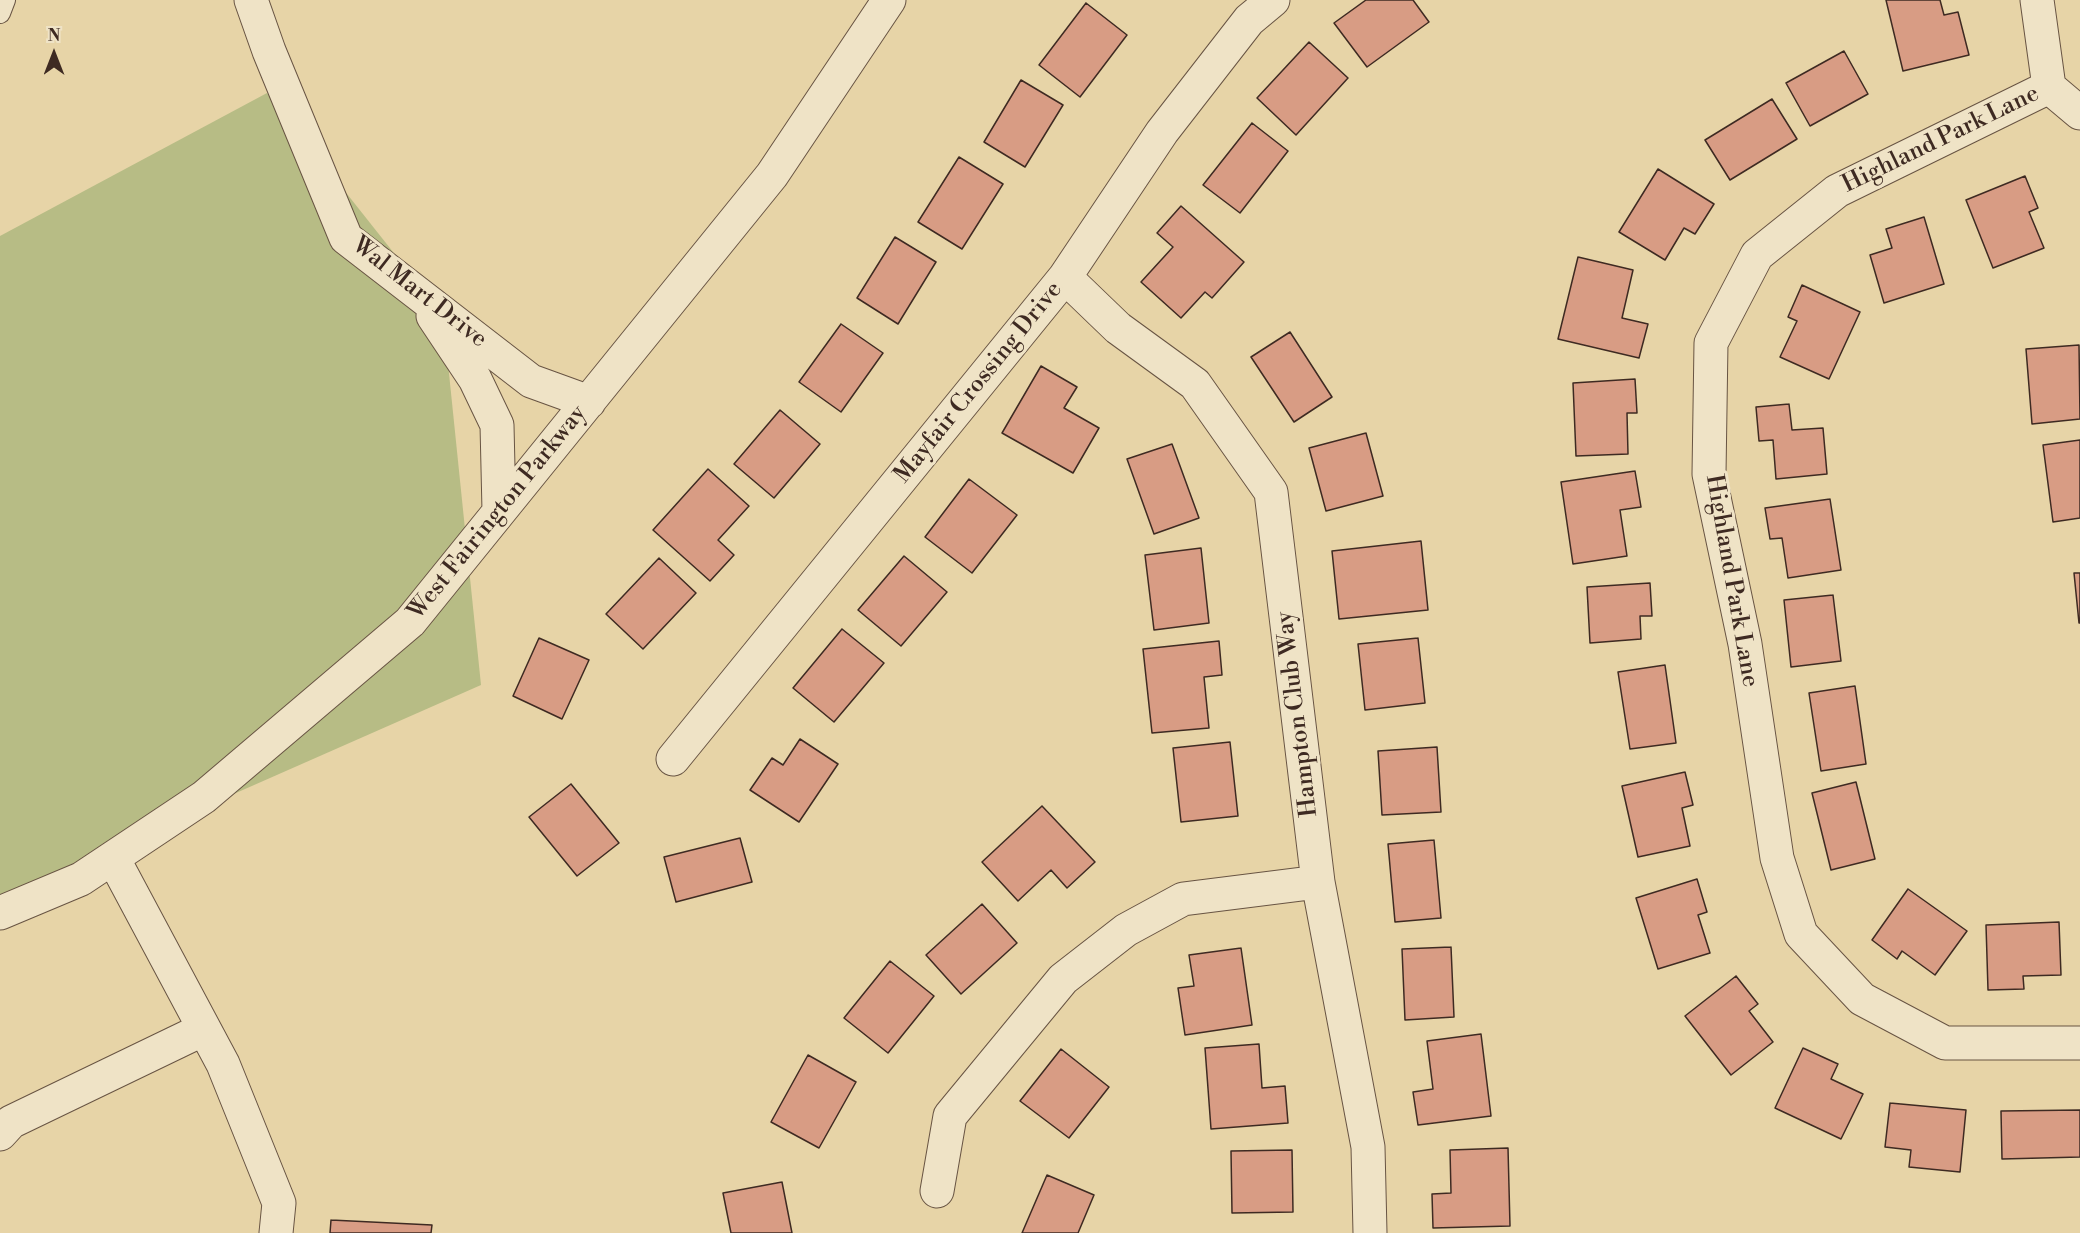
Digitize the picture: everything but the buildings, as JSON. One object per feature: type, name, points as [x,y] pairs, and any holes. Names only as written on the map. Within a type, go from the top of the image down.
[{"type":"street","name":"Wal Mart Drive","points":[[251,0],[269,51],[346,238],[531,381],[589,402]]},
{"type":"street","name":"West Fairington Parkway","points":[[0,913],[81,879],[204,796],[410,622],[772,175],[889,0]]},
{"type":"street","points":[[2037,0],[2049,87],[2080,113]]},
{"type":"street","name":"Mayfair Crossing Drive","points":[[673,759],[1065,277],[1162,132],[1251,7]]},
{"type":"street","name":"Highland Park Lane","points":[[2049,87],[1837,191],[1757,255],[1711,343],[1709,474],[1745,644],[1777,858],[1801,934],[1862,999],[1945,1043],[2080,1042]]},
{"type":"street","name":"Hampton Club Way","points":[[1065,277],[1118,328],[1195,384],[1271,492],[1318,882],[1368,1147],[1370,1233]]},
{"type":"street","points":[[418,294],[475,379],[497,425],[499,511]]},
{"type":"street","points":[[113,858],[223,1064],[279,1203],[276,1233]]},
{"type":"street","points":[[937,1191],[950,1116],[1063,979],[1126,930],[1183,899],[1318,882]]},
{"type":"street","points":[[0,1134],[11,1122],[204,1029]]},
{"type":"lane","points":[[0,13],[5,0]]},
{"type":"green space","points":[[267,93],[443,315],[481,685],[0,897],[0,236]]}]
